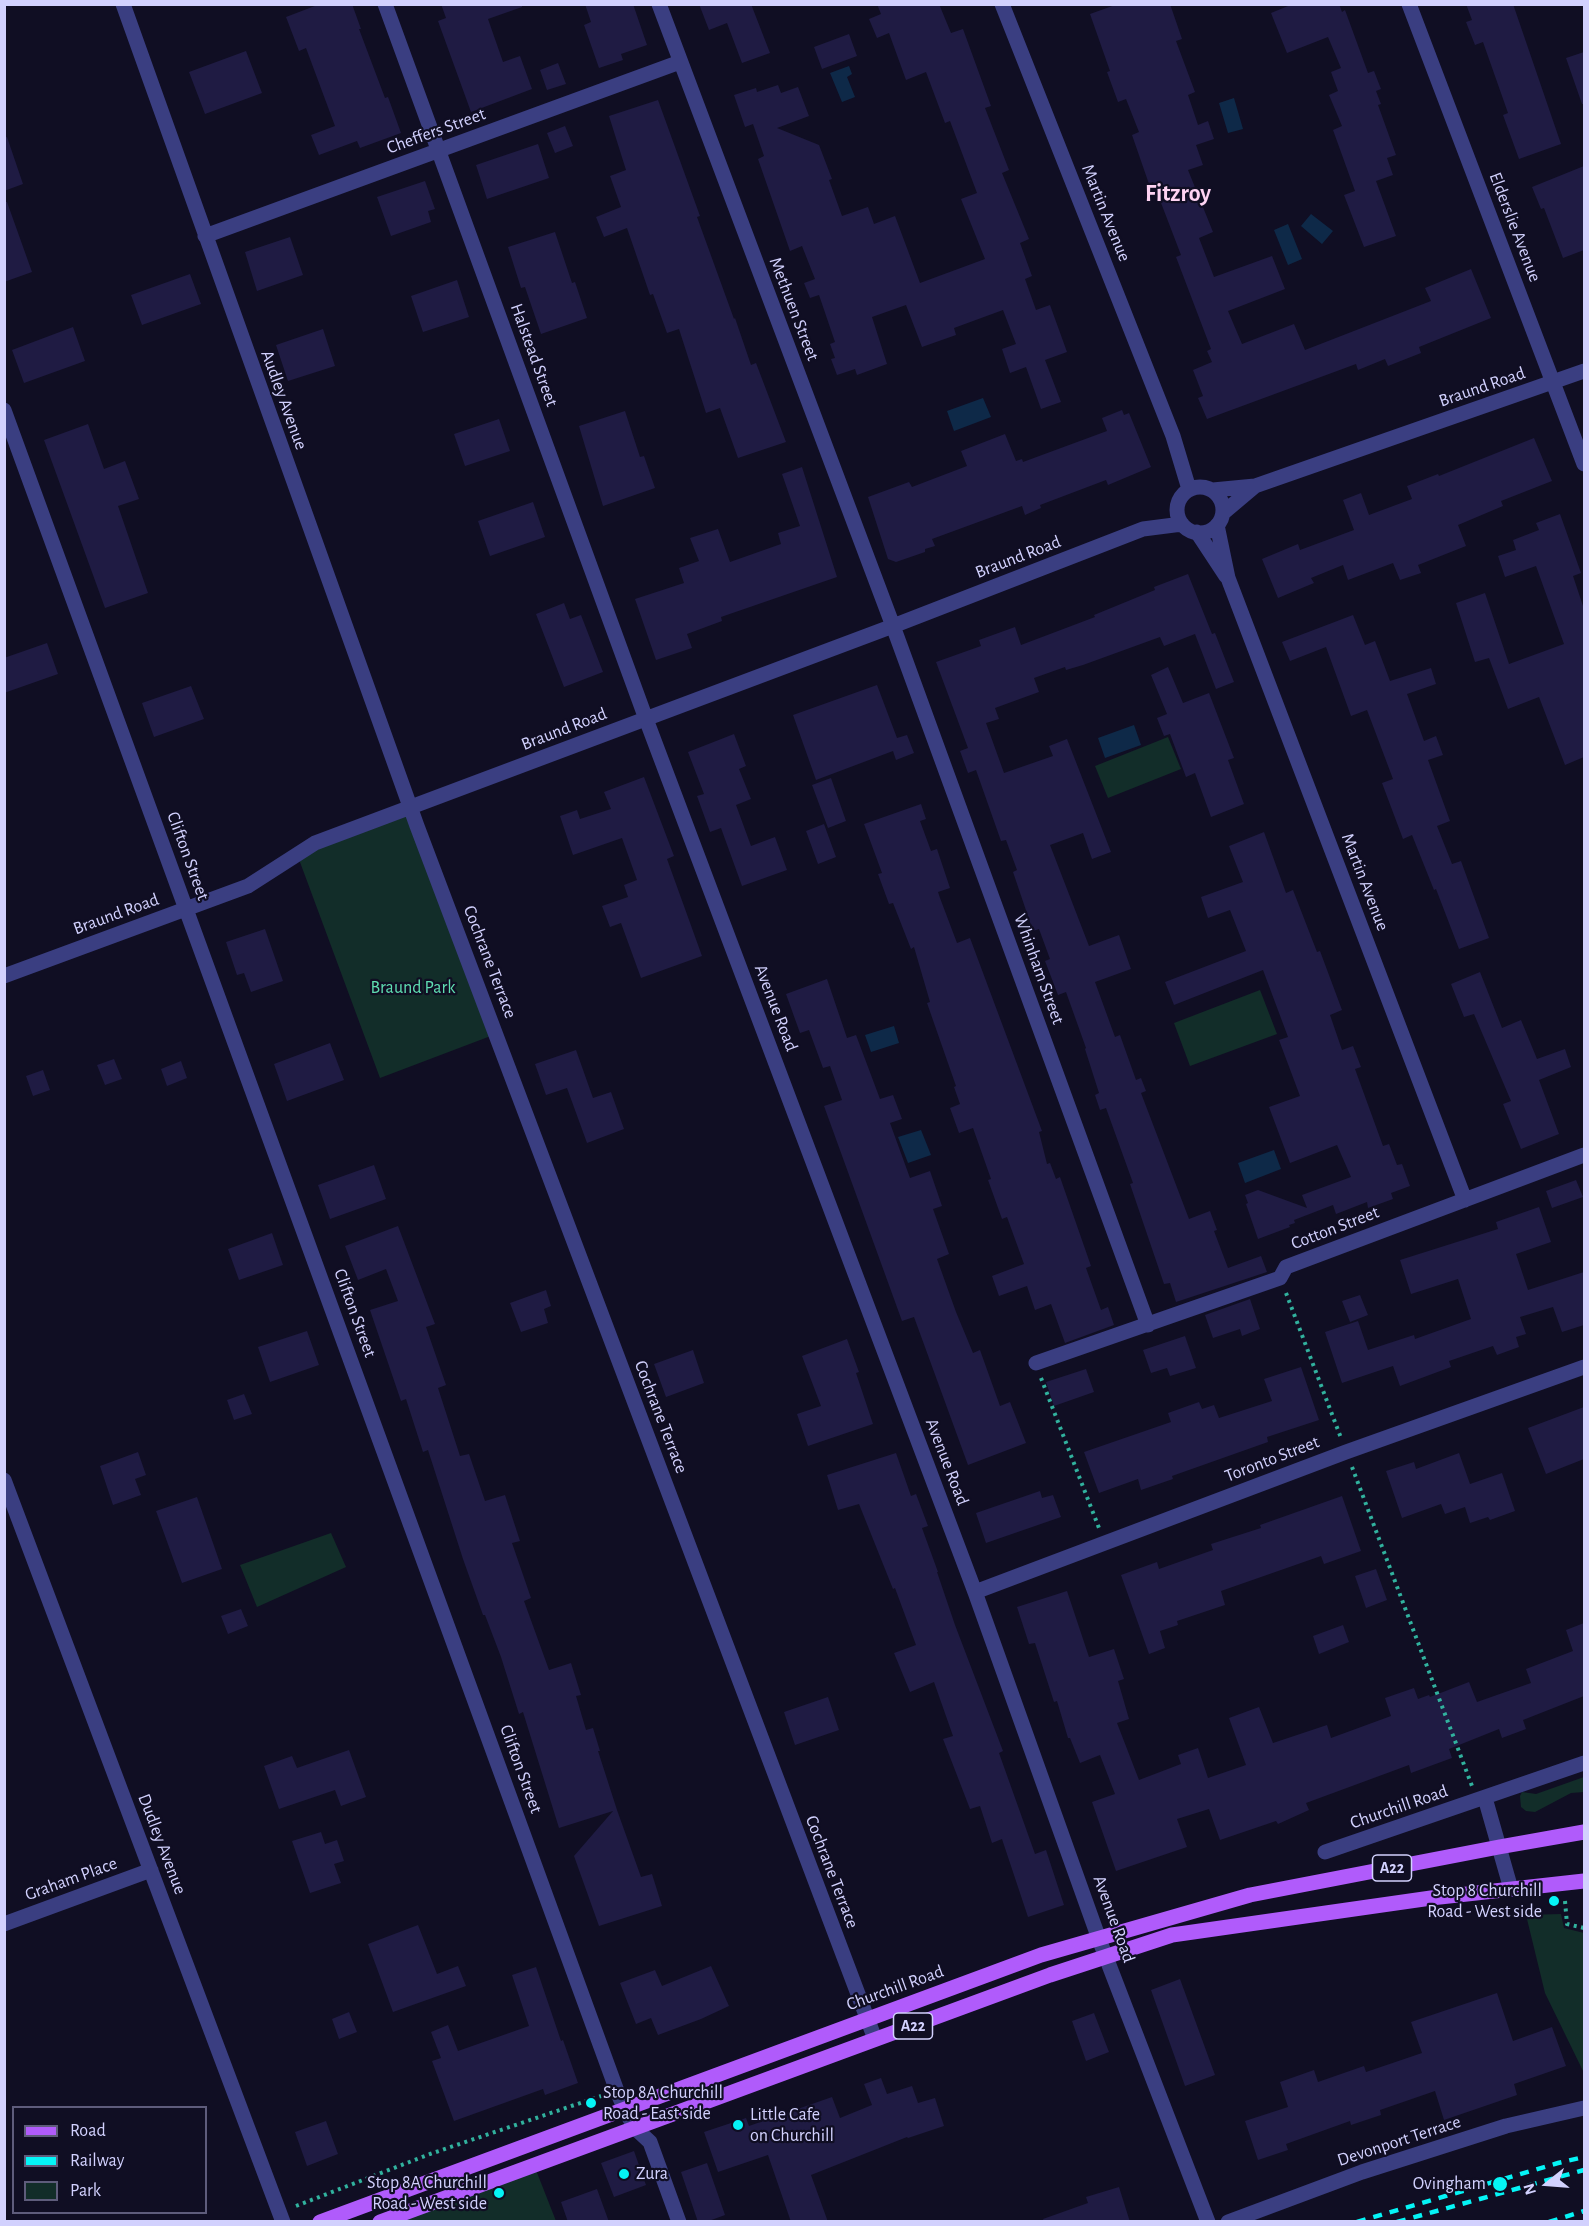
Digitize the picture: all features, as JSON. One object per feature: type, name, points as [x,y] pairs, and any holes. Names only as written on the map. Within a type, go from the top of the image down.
[{"type":"main road","name":"Churchill Road","points":[[320,2222],[1041,1955],[1250,1895],[1584,1832]]},
{"type":"main road","name":"A22","points":[[380,2222],[1106,1955],[1172,1935],[1584,1881]]},
{"type":"street","name":"Audley Avenue","points":[[123,4],[411,808]]},
{"type":"street","name":"Halstead Street","points":[[385,4],[646,719]]},
{"type":"street","name":"Methuen Street","points":[[659,4],[893,626]]},
{"type":"street","name":"Martin Avenue","points":[[1002,4],[1173,436],[1202,489]]},
{"type":"street","name":"Elderslie Avenue","points":[[1409,4],[1584,464]]},
{"type":"street","name":"Cheffers Street","points":[[205,236],[680,62]]},
{"type":"street","name":"Braund Road","points":[[1202,489],[1255,486],[1584,371]]},
{"type":"street","name":"Clifton Street","points":[[4,410],[625,2110],[635,2128],[650,2142],[680,2222]]},
{"type":"street","name":"Braund Road","points":[[1220,519],[1255,486]]},
{"type":"street","points":[[1202,489],[1221,500],[1220,519],[1204,532],[1186,528],[1178,517],[1177,503],[1202,489]]},
{"type":"street","name":"Braund Road","points":[[1143,529],[1177,503]]},
{"type":"street","name":"Martin Avenue","points":[[1220,519],[1228,578]]},
{"type":"street","name":"Braund Road","points":[[4,976],[248,886],[315,843],[893,626],[1143,529],[1182,524]]},
{"type":"street","name":"Martin Avenue","points":[[1197,532],[1228,578],[1465,1200]]},
{"type":"street","name":"Whinham Street","points":[[893,626],[1148,1325]]},
{"type":"street","name":"Avenue Road","points":[[646,719],[975,1592],[1100,1939],[1208,2222]]},
{"type":"street","name":"Cochrane Terrace","points":[[411,808],[875,2039]]},
{"type":"street","name":"Cotton Street","points":[[1036,1363],[1280,1278],[1286,1267],[1584,1155]]},
{"type":"street","name":"Toronto Street","points":[[975,1592],[1346,1452],[1584,1367]]},
{"type":"street","name":"Dudley Avenue","points":[[4,1480],[283,2222]]},
{"type":"street","name":"Churchill Road","points":[[1325,1852],[1584,1763]]},
{"type":"street","points":[[1481,1799],[1499,1847],[1511,1889]]},
{"type":"street","name":"Graham Place","points":[[4,1924],[152,1870]]},
{"type":"street","name":"Devonport Terrace","points":[[1228,2222],[1362,2172],[1506,2126],[1584,2108]]},
{"type":"path","points":[[1280,1278],[1481,1799]]},
{"type":"path","points":[[1036,1363],[1105,1544]]},
{"type":"path","points":[[1565,1898],[1567,1924],[1584,1928]]},
{"type":"path","points":[[296,2206],[430,2154],[602,2096]]},
{"type":"green space","points":[[1168,737],[1181,769],[1108,798],[1095,766]]},
{"type":"green space","name":"Braund Park","points":[[411,808],[496,1034],[380,1078],[297,854]]},
{"type":"green space","points":[[1260,990],[1277,1034],[1190,1066],[1174,1023]]},
{"type":"green space","points":[[331,1533],[346,1567],[257,1607],[240,1565]]},
{"type":"green space","points":[[1584,1777],[1584,1792],[1571,1793],[1535,1812],[1526,1811],[1521,1807],[1522,1792],[1536,1794]]},
{"type":"green space","points":[[1561,1914],[1564,1928],[1584,1933],[1584,2073],[1545,1993],[1526,1915]]},
{"type":"green space","points":[[534,2165],[556,2221],[380,2222]]},
{"type":"water","points":[[849,66],[852,74],[847,77],[855,97],[842,102],[830,73]]},
{"type":"water","points":[[1234,98],[1243,129],[1228,133],[1219,103]]},
{"type":"water","points":[[1311,214],[1333,231],[1322,244],[1301,226]]},
{"type":"water","points":[[1288,224],[1302,259],[1288,265],[1274,230]]},
{"type":"water","points":[[983,398],[991,417],[954,431],[947,411]]},
{"type":"water","points":[[1134,725],[1141,745],[1105,758],[1098,738]]},
{"type":"water","points":[[894,1026],[899,1043],[871,1052],[865,1035]]},
{"type":"water","points":[[921,1130],[931,1155],[908,1163],[898,1137]]},
{"type":"water","points":[[1274,1150],[1281,1169],[1245,1183],[1238,1163]]},
{"type":"building","points":[[320,4],[352,4],[385,98],[388,97],[401,133],[360,148],[357,141],[319,155],[311,135],[335,126],[306,48],[299,51],[286,17]]},
{"type":"building","points":[[441,4],[522,4],[522,7],[488,19],[503,62],[520,56],[532,89],[471,112],[438,21],[446,18]]},
{"type":"building","points":[[585,4],[633,4],[647,45],[621,54],[623,60],[599,68],[584,25],[591,22]]},
{"type":"building","points":[[699,4],[751,4],[770,53],[742,63],[727,23],[709,30]]},
{"type":"building","points":[[877,4],[939,4],[951,33],[963,29],[991,106],[985,108],[1009,170],[1002,173],[1029,239],[1020,243],[1032,276],[1025,279],[1036,310],[1050,305],[1067,352],[1045,360],[1061,402],[1041,409],[1026,367],[1010,373],[1002,349],[1016,344],[1003,310],[954,328],[956,335],[922,347],[906,305],[872,317],[887,364],[857,375],[855,369],[837,375],[831,359],[835,358],[830,344],[835,342],[819,295],[810,298],[804,283],[815,279],[802,246],[790,251],[758,159],[764,156],[753,124],[745,127],[734,95],[756,88],[757,92],[778,85],[781,93],[798,87],[809,116],[777,128],[819,145],[832,179],[829,180],[842,216],[868,207],[874,224],[895,216],[920,283],[985,259],[961,199],[977,193],[950,121],[945,123],[926,72],[906,80],[889,33],[877,38],[869,19],[881,14]]},
{"type":"building","points":[[1118,4],[1170,4],[1182,39],[1176,41],[1195,92],[1188,95],[1198,125],[1208,121],[1214,139],[1196,145],[1203,165],[1188,170],[1213,232],[1199,238],[1214,277],[1272,256],[1285,289],[1228,311],[1242,344],[1294,324],[1305,350],[1431,301],[1425,288],[1471,269],[1491,318],[1419,347],[1421,353],[1388,366],[1385,359],[1358,370],[1356,364],[1207,419],[1198,398],[1203,396],[1193,370],[1212,362],[1207,351],[1211,349],[1176,257],[1181,255],[1153,182],[1149,184],[1132,135],[1139,132],[1126,99],[1118,102],[1090,14]]},
{"type":"building","points":[[1293,4],[1339,4],[1342,12],[1345,10],[1368,73],[1374,71],[1381,89],[1376,91],[1381,104],[1378,105],[1396,155],[1387,158],[1393,175],[1376,181],[1396,236],[1364,247],[1344,195],[1355,191],[1333,130],[1342,126],[1329,95],[1338,91],[1331,72],[1341,68],[1328,37],[1287,53],[1271,13]]},
{"type":"building","points":[[1466,4],[1513,4],[1561,144],[1519,159],[1503,115],[1508,113],[1483,42],[1475,45],[1466,22],[1472,20]]},
{"type":"building","points":[[849,34],[857,56],[822,69],[814,47]]},
{"type":"building","points":[[246,51],[262,93],[205,114],[189,72]]},
{"type":"building","points":[[1584,52],[1584,104],[1582,104],[1566,58]]},
{"type":"building","points":[[558,63],[566,84],[547,90],[540,70]]},
{"type":"building","points":[[658,100],[700,216],[697,217],[751,365],[756,363],[786,442],[738,458],[720,408],[706,413],[679,329],[667,333],[653,294],[650,295],[627,228],[604,237],[596,217],[621,207],[610,176],[626,170],[609,116]]},
{"type":"building","points":[[565,126],[573,146],[555,153],[547,133]]},
{"type":"building","points":[[7,137],[23,184],[4,191],[4,138]]},
{"type":"building","points":[[538,144],[549,178],[487,199],[476,165]]},
{"type":"building","points":[[1584,166],[1584,250],[1563,258],[1544,208],[1541,209],[1532,187]]},
{"type":"building","points":[[425,181],[435,209],[428,211],[431,222],[391,236],[377,197]]},
{"type":"building","points":[[4,202],[7,202],[32,272],[4,282]]},
{"type":"building","points":[[555,232],[572,283],[575,282],[587,318],[541,334],[525,287],[521,288],[508,247]]},
{"type":"building","points":[[290,237],[303,275],[257,291],[245,252]]},
{"type":"building","points":[[190,274],[201,304],[142,325],[131,295]]},
{"type":"building","points":[[457,280],[469,317],[423,332],[411,296]]},
{"type":"building","points":[[73,327],[85,361],[24,383],[12,350]]},
{"type":"building","points":[[323,329],[335,366],[288,381],[276,345]]},
{"type":"building","points":[[1122,410],[1124,415],[1129,413],[1151,467],[1108,485],[1106,480],[1040,505],[1041,508],[1025,515],[1022,506],[932,539],[935,546],[925,549],[925,552],[896,562],[888,559],[868,497],[909,482],[912,487],[967,466],[961,451],[1005,434],[1016,461],[1022,459],[1023,462],[1107,431],[1102,418]]},
{"type":"building","points":[[625,411],[640,457],[644,456],[655,488],[603,506],[579,426]]},
{"type":"building","points":[[499,419],[510,451],[465,466],[454,434]]},
{"type":"building","points":[[88,424],[104,469],[125,461],[139,499],[118,506],[148,593],[105,608],[44,440]]},
{"type":"building","points":[[1534,438],[1552,481],[1501,501],[1503,506],[1458,525],[1466,546],[1418,565],[1421,573],[1400,580],[1393,563],[1348,580],[1343,565],[1311,578],[1314,583],[1278,598],[1262,559],[1298,544],[1300,550],[1354,530],[1343,500],[1361,493],[1369,515],[1412,499],[1407,486],[1438,474],[1439,476]]},
{"type":"building","points":[[802,467],[837,577],[721,617],[722,621],[687,634],[692,648],[656,660],[635,599],[684,583],[679,568],[699,561],[690,538],[718,529],[730,562],[781,544],[778,533],[800,526],[782,474]]},
{"type":"building","points":[[533,502],[545,537],[490,556],[478,521]]},
{"type":"building","points":[[1560,514],[1581,573],[1573,576],[1584,609],[1584,757],[1565,765],[1539,697],[1508,709],[1489,658],[1475,662],[1456,603],[1485,593],[1509,664],[1564,644],[1536,566],[1505,577],[1498,556],[1516,550],[1513,540],[1539,530],[1536,523]]},
{"type":"building","points":[[1188,574],[1234,682],[1216,689],[1195,634],[1164,646],[1160,637],[1083,665],[1066,670],[1065,667],[1034,678],[1039,692],[995,708],[999,719],[986,723],[1004,773],[1053,756],[1049,746],[1067,739],[1111,852],[1092,859],[1083,833],[1050,845],[1089,946],[1119,935],[1131,969],[1095,982],[1115,1037],[1120,1035],[1136,1080],[1141,1078],[1146,1091],[1141,1093],[1189,1219],[1210,1211],[1217,1230],[1214,1231],[1228,1268],[1261,1256],[1267,1272],[1176,1302],[1170,1283],[1164,1284],[1130,1184],[1133,1183],[1106,1108],[1100,1110],[1095,1095],[1099,1093],[1066,992],[1058,995],[1045,961],[1050,959],[1039,929],[1033,931],[1013,872],[1017,870],[1006,840],[1001,841],[976,770],[968,773],[960,751],[968,748],[936,662],[981,646],[979,640],[1015,627],[1021,645],[1095,617],[1094,615],[1155,590],[1154,587]]},
{"type":"building","points":[[564,603],[570,619],[581,615],[603,672],[564,687],[536,614]]},
{"type":"building","points":[[1353,615],[1365,645],[1375,641],[1390,681],[1431,668],[1436,684],[1407,694],[1424,741],[1436,736],[1443,755],[1428,760],[1450,821],[1437,826],[1452,864],[1461,861],[1489,938],[1459,949],[1412,835],[1403,839],[1382,783],[1393,779],[1367,710],[1351,716],[1326,647],[1290,661],[1282,642]]},
{"type":"building","points":[[47,643],[58,674],[4,693],[4,658]]},
{"type":"building","points":[[1168,667],[1183,703],[1209,693],[1234,758],[1228,760],[1244,804],[1211,817],[1195,773],[1186,777],[1170,734],[1164,736],[1157,718],[1167,714],[1151,675]]},
{"type":"building","points":[[877,685],[897,738],[907,735],[914,753],[896,760],[893,751],[816,780],[793,715]]},
{"type":"building","points":[[191,686],[204,719],[154,737],[142,703]]},
{"type":"building","points":[[734,734],[746,766],[739,769],[751,799],[736,805],[751,846],[775,837],[787,870],[742,886],[721,828],[710,832],[697,796],[704,794],[688,752]]},
{"type":"building","points":[[644,777],[674,856],[667,859],[702,956],[641,978],[621,923],[610,927],[602,906],[628,897],[624,885],[637,880],[622,838],[573,855],[560,816],[577,810],[580,819],[611,809],[604,792]]},
{"type":"building","points":[[831,778],[846,821],[828,828],[812,785]]},
{"type":"building","points":[[921,804],[926,819],[920,821],[931,851],[937,849],[950,888],[938,892],[940,898],[957,943],[970,938],[1042,1131],[1039,1132],[1047,1164],[1050,1163],[1056,1179],[1060,1177],[1091,1266],[1086,1268],[1101,1310],[1108,1307],[1114,1325],[1065,1343],[1051,1304],[1035,1310],[1027,1286],[999,1296],[992,1276],[1024,1264],[1007,1217],[1002,1219],[973,1128],[959,1133],[950,1108],[960,1104],[954,1087],[956,1086],[927,1003],[930,1002],[914,947],[911,949],[893,903],[889,904],[878,874],[882,873],[864,824]]},
{"type":"building","points":[[824,824],[836,857],[818,864],[806,831]]},
{"type":"building","points":[[1264,832],[1286,893],[1293,890],[1317,952],[1320,951],[1342,1010],[1330,1015],[1342,1050],[1353,1046],[1361,1067],[1355,1069],[1383,1146],[1389,1144],[1397,1165],[1402,1164],[1410,1186],[1391,1193],[1393,1199],[1368,1208],[1367,1202],[1336,1214],[1333,1205],[1294,1220],[1295,1223],[1289,1225],[1290,1227],[1258,1239],[1245,1195],[1258,1190],[1307,1208],[1302,1195],[1351,1177],[1337,1145],[1290,1163],[1269,1107],[1300,1096],[1279,1040],[1288,1037],[1263,970],[1174,1005],[1165,982],[1246,951],[1230,910],[1208,918],[1201,897],[1243,882],[1229,846]]},
{"type":"building","points":[[265,929],[283,981],[251,992],[244,973],[237,975],[226,942]]},
{"type":"building","points":[[1480,972],[1502,1028],[1521,1020],[1537,1059],[1565,1049],[1571,1067],[1539,1080],[1559,1134],[1521,1149],[1503,1104],[1511,1101],[1474,1014],[1464,1017],[1451,984]]},
{"type":"building","points":[[827,979],[847,1038],[856,1035],[880,1099],[893,1095],[902,1119],[890,1123],[910,1178],[930,1171],[942,1206],[933,1209],[949,1254],[937,1259],[973,1353],[980,1350],[1000,1406],[1010,1402],[1026,1443],[968,1465],[914,1317],[902,1321],[824,1106],[842,1100],[830,1066],[823,1068],[809,1030],[800,1033],[786,994]]},
{"type":"building","points":[[330,1043],[344,1080],[287,1101],[274,1064]]},
{"type":"building","points":[[576,1050],[593,1098],[611,1092],[624,1129],[587,1143],[567,1088],[546,1095],[535,1064]]},
{"type":"building","points":[[114,1059],[122,1079],[105,1085],[97,1065]]},
{"type":"building","points":[[181,1061],[187,1078],[167,1086],[161,1069]]},
{"type":"building","points":[[43,1070],[50,1090],[33,1096],[26,1076]]},
{"type":"building","points":[[374,1165],[386,1199],[330,1219],[318,1185]]},
{"type":"building","points":[[1576,1180],[1583,1197],[1552,1208],[1546,1191]]},
{"type":"building","points":[[1539,1207],[1551,1242],[1516,1254],[1528,1290],[1584,1272],[1584,1325],[1562,1332],[1553,1307],[1520,1317],[1526,1334],[1516,1337],[1519,1347],[1497,1355],[1493,1346],[1449,1361],[1451,1367],[1400,1386],[1393,1366],[1342,1383],[1325,1332],[1358,1321],[1368,1350],[1414,1335],[1415,1339],[1471,1319],[1458,1279],[1411,1294],[1400,1260],[1498,1229],[1496,1222]]},
{"type":"building","points":[[398,1226],[435,1324],[426,1327],[446,1385],[438,1388],[460,1456],[469,1454],[485,1501],[505,1495],[520,1541],[512,1543],[531,1598],[524,1601],[549,1670],[571,1663],[581,1695],[576,1696],[586,1730],[593,1728],[617,1810],[641,1877],[652,1874],[662,1906],[599,1926],[574,1856],[613,1811],[559,1828],[523,1712],[519,1714],[501,1657],[485,1615],[483,1615],[428,1450],[423,1452],[406,1399],[401,1401],[370,1310],[398,1301],[386,1269],[358,1280],[345,1246]]},
{"type":"building","points":[[272,1233],[283,1265],[239,1280],[228,1249]]},
{"type":"building","points":[[546,1290],[551,1306],[544,1309],[548,1323],[521,1332],[510,1303]]},
{"type":"building","points":[[1360,1295],[1368,1315],[1350,1322],[1342,1301]]},
{"type":"building","points":[[1250,1299],[1260,1329],[1242,1336],[1240,1329],[1213,1338],[1205,1315]]},
{"type":"building","points":[[307,1331],[319,1365],[270,1382],[258,1347]]},
{"type":"building","points":[[1185,1336],[1196,1368],[1170,1376],[1167,1368],[1151,1373],[1143,1350]]},
{"type":"building","points":[[847,1339],[859,1372],[856,1373],[873,1424],[808,1446],[797,1414],[821,1406],[802,1356]]},
{"type":"building","points":[[693,1350],[704,1383],[666,1397],[654,1364]]},
{"type":"building","points":[[1301,1367],[1319,1420],[1267,1437],[1268,1442],[1172,1476],[1173,1479],[1141,1490],[1138,1479],[1099,1493],[1084,1452],[1171,1422],[1168,1413],[1199,1402],[1202,1409],[1214,1405],[1219,1418],[1272,1401],[1264,1379]]},
{"type":"building","points":[[1086,1369],[1094,1392],[1054,1406],[1046,1382]]},
{"type":"building","points":[[244,1394],[252,1414],[234,1420],[227,1400]]},
{"type":"building","points":[[1584,1407],[1584,1459],[1546,1474],[1528,1428]]},
{"type":"building","points":[[138,1452],[146,1475],[135,1479],[141,1495],[113,1505],[100,1466]]},
{"type":"building","points":[[896,1453],[911,1496],[916,1494],[928,1526],[922,1528],[955,1625],[1003,1751],[999,1753],[1035,1854],[1046,1850],[1064,1905],[1028,1917],[1002,1839],[992,1843],[980,1806],[970,1809],[943,1739],[953,1736],[934,1682],[910,1692],[894,1653],[916,1645],[895,1588],[893,1589],[859,1504],[838,1510],[827,1475]]},
{"type":"building","points":[[1459,1453],[1470,1484],[1502,1473],[1515,1511],[1490,1520],[1488,1517],[1470,1523],[1465,1507],[1445,1514],[1441,1504],[1402,1518],[1386,1471],[1414,1462],[1416,1469]]},
{"type":"building","points":[[1040,1491],[1042,1498],[1053,1495],[1061,1517],[986,1543],[976,1513]]},
{"type":"building","points":[[1342,1496],[1361,1551],[1324,1564],[1321,1556],[1221,1591],[1225,1605],[1177,1621],[1178,1625],[1160,1631],[1165,1648],[1149,1654],[1121,1575],[1157,1562],[1159,1569],[1213,1550],[1211,1544],[1261,1528],[1260,1525]]},
{"type":"building","points":[[197,1497],[222,1569],[182,1583],[156,1511]]},
{"type":"building","points":[[1376,1569],[1387,1600],[1366,1608],[1355,1576]]},
{"type":"building","points":[[1067,1591],[1089,1657],[1114,1649],[1124,1679],[1118,1681],[1129,1719],[1117,1723],[1139,1780],[1181,1764],[1178,1755],[1198,1748],[1208,1778],[1246,1765],[1229,1718],[1259,1707],[1273,1743],[1327,1725],[1331,1738],[1391,1716],[1385,1698],[1414,1688],[1418,1699],[1429,1695],[1430,1697],[1469,1682],[1477,1702],[1531,1683],[1526,1669],[1573,1651],[1566,1630],[1584,1623],[1584,1696],[1523,1720],[1526,1729],[1502,1738],[1499,1729],[1449,1749],[1452,1758],[1411,1773],[1409,1765],[1306,1803],[1309,1810],[1278,1824],[1276,1821],[1220,1840],[1209,1809],[1177,1819],[1187,1847],[1116,1871],[1092,1802],[1115,1794],[1100,1755],[1080,1763],[1070,1738],[1068,1738],[1057,1701],[1054,1702],[1035,1643],[1029,1644],[1017,1607]]},
{"type":"building","points":[[241,1609],[248,1626],[228,1634],[221,1616]]},
{"type":"building","points":[[1343,1625],[1349,1642],[1319,1654],[1313,1636]]},
{"type":"building","points":[[828,1697],[839,1730],[795,1745],[784,1712]]},
{"type":"building","points":[[349,1750],[366,1797],[341,1806],[335,1790],[279,1809],[264,1766],[292,1756],[297,1768]]},
{"type":"building","points":[[321,1832],[325,1844],[337,1840],[344,1861],[334,1864],[341,1883],[310,1893],[292,1841]]},
{"type":"building","points":[[418,1925],[437,1974],[458,1966],[466,1986],[393,2012],[368,1944]]},
{"type":"building","points":[[711,1966],[729,2006],[658,2035],[651,2018],[636,2024],[620,1983],[655,1970],[662,1986]]},
{"type":"building","points":[[536,1967],[578,2083],[545,2095],[543,2089],[454,2121],[432,2061],[441,2058],[431,2032],[448,2025],[458,2051],[529,2026],[512,1975]]},
{"type":"building","points":[[1180,1979],[1215,2075],[1185,2086],[1151,1990]]},
{"type":"building","points":[[1497,1993],[1513,2041],[1552,2027],[1566,2066],[1514,2084],[1517,2095],[1444,2120],[1435,2091],[1380,2110],[1381,2115],[1351,2125],[1350,2121],[1286,2144],[1288,2150],[1258,2160],[1245,2121],[1288,2107],[1280,2082],[1314,2070],[1318,2082],[1364,2066],[1366,2072],[1422,2053],[1411,2022]]},
{"type":"building","points":[[349,2012],[357,2032],[339,2039],[332,2019]]},
{"type":"building","points":[[1094,2013],[1109,2052],[1086,2061],[1072,2021]]},
{"type":"building","points":[[881,2078],[887,2094],[912,2086],[918,2103],[935,2098],[944,2126],[907,2137],[811,2175],[828,2222],[791,2222],[768,2155],[718,2172],[704,2132],[746,2118],[749,2126],[832,2097],[840,2118],[872,2105],[864,2084]]},
{"type":"building","points":[[326,2121],[338,2154],[307,2166],[295,2132]]},
{"type":"building","name":"Zura","points":[[634,2151],[646,2185],[614,2197],[601,2163]]},
{"type":"building","points":[[707,2163],[725,2215],[706,2222],[698,2222],[681,2172]]},
{"type":"building","points":[[1119,2187],[1130,2222],[1044,2222],[1043,2219],[1088,2203],[1086,2197]]},
{"type":"building","points":[[597,2189],[609,2222],[568,2222],[561,2202]]},
{"type":"railway","points":[[1357,2222],[1584,2157]]},
{"type":"railway","points":[[1397,2222],[1584,2170]]},
{"type":"railway","points":[[1549,2222],[1584,2211]]},
{"type":"place","name":"Stop 8 Churchill Road - West side","points":[[1554,1901]]},
{"type":"place","name":"Stop 8A Churchill Road - East side","points":[[591,2103]]},
{"type":"place","name":"Little Cafe on Churchill","points":[[738,2125]]},
{"type":"place","name":"Zura","points":[[624,2174]]},
{"type":"place","name":"Ovingham","points":[[1500,2184]]},
{"type":"place","name":"Stop 8A Churchill Road - West side","points":[[499,2193]]},
{"type":"district","name":"Fitzroy","points":[[1178,194]]}]
